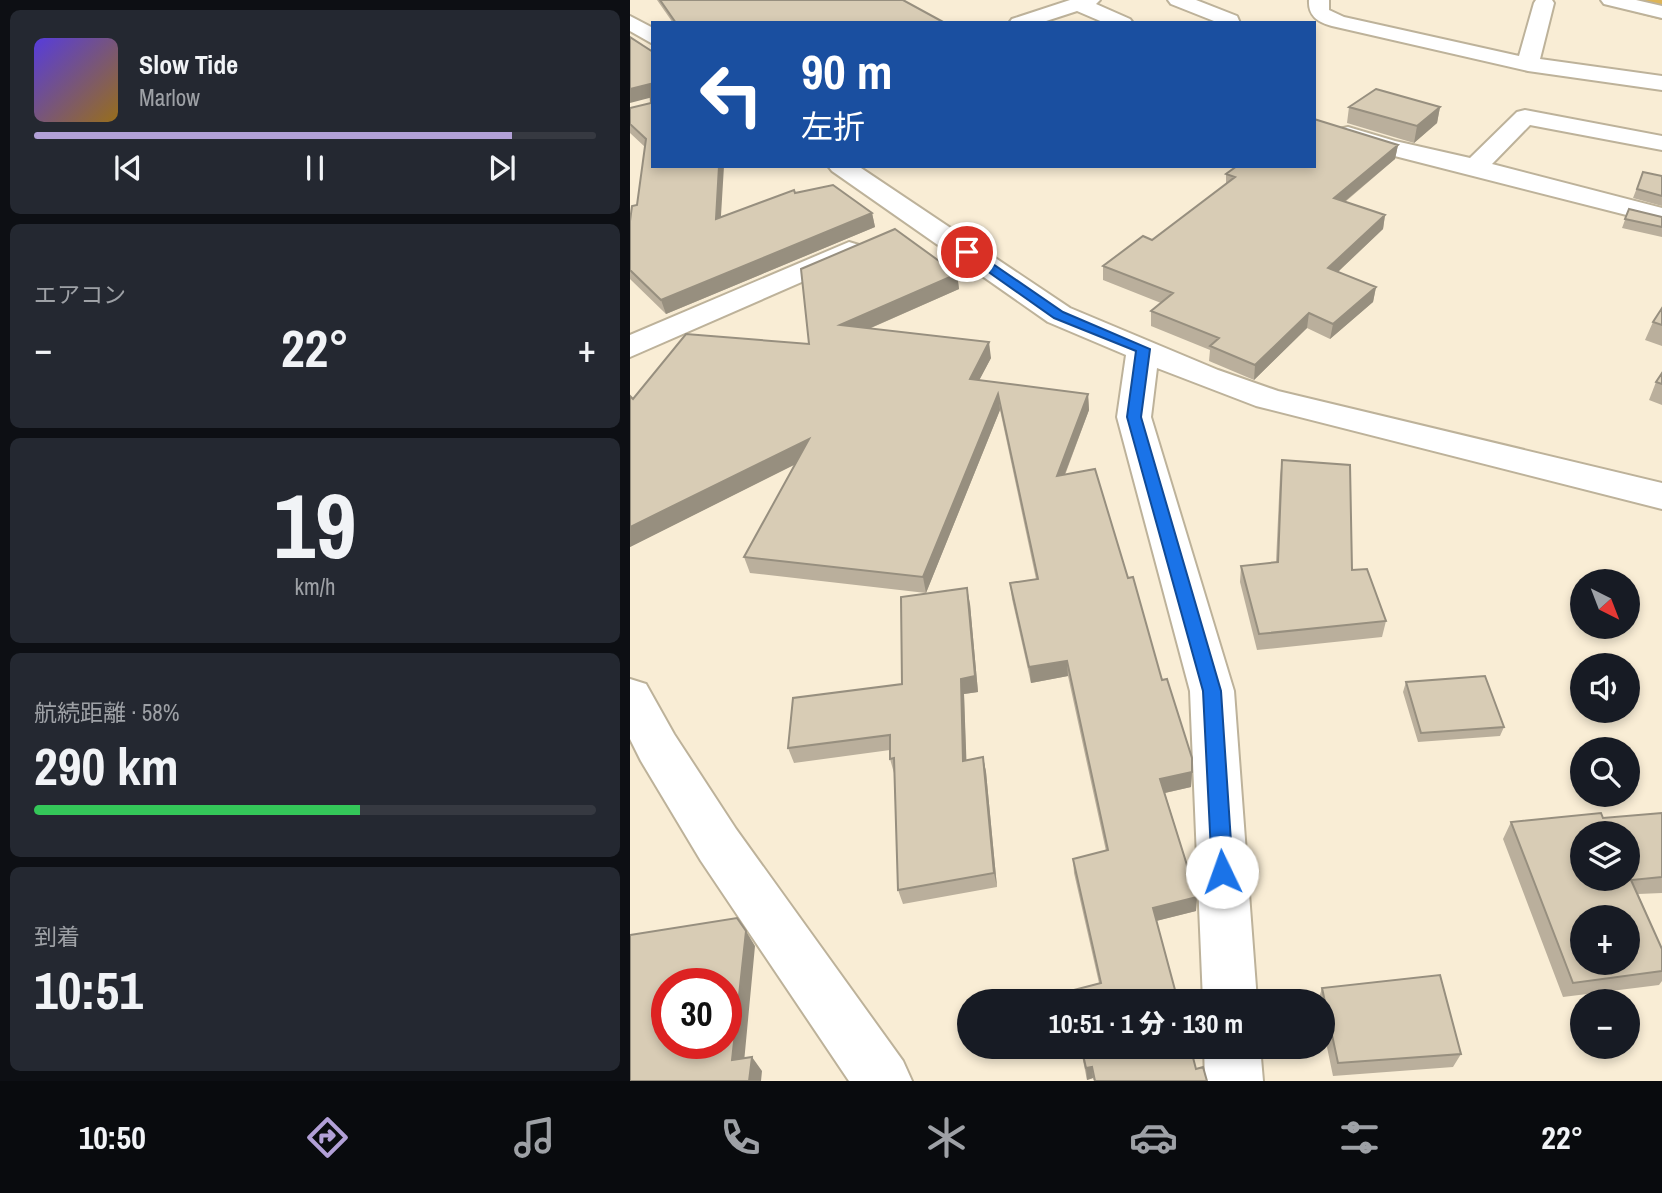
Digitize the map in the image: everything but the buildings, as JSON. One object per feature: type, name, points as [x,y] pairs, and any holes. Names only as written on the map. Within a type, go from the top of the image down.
[{"type":"street","points":[[1178,0],[1230,21]]},
{"type":"street","points":[[1319,0],[1318,8],[1321,14],[1339,22],[1528,64],[1662,83]]},
{"type":"street","points":[[1611,0],[1662,12]]},
{"type":"street","points":[[1025,21],[1084,2],[1119,21]]},
{"type":"street","points":[[1528,64],[1544,3]]},
{"type":"street","points":[[630,22],[651,37]]},
{"type":"street","points":[[1475,167],[1525,117],[1662,144]]},
{"type":"street","points":[[1320,125],[1388,147],[1662,216]]},
{"type":"street","points":[[844,168],[1059,315],[1206,377],[1268,399],[1662,496]]},
{"type":"street","points":[[630,347],[922,220]]},
{"type":"street","points":[[1143,349],[1134,417],[1212,691],[1229,989]]},
{"type":"street","points":[[630,697],[648,733],[727,858],[883,1081]]},
{"type":"street","points":[[1233,1059],[1234,1081]]},
{"type":"waterway","points":[[1640,0],[1662,5]]},
{"type":"route","points":[[967,252],[1059,315],[1143,349],[1134,417],[1212,691],[1222,872]]}]
